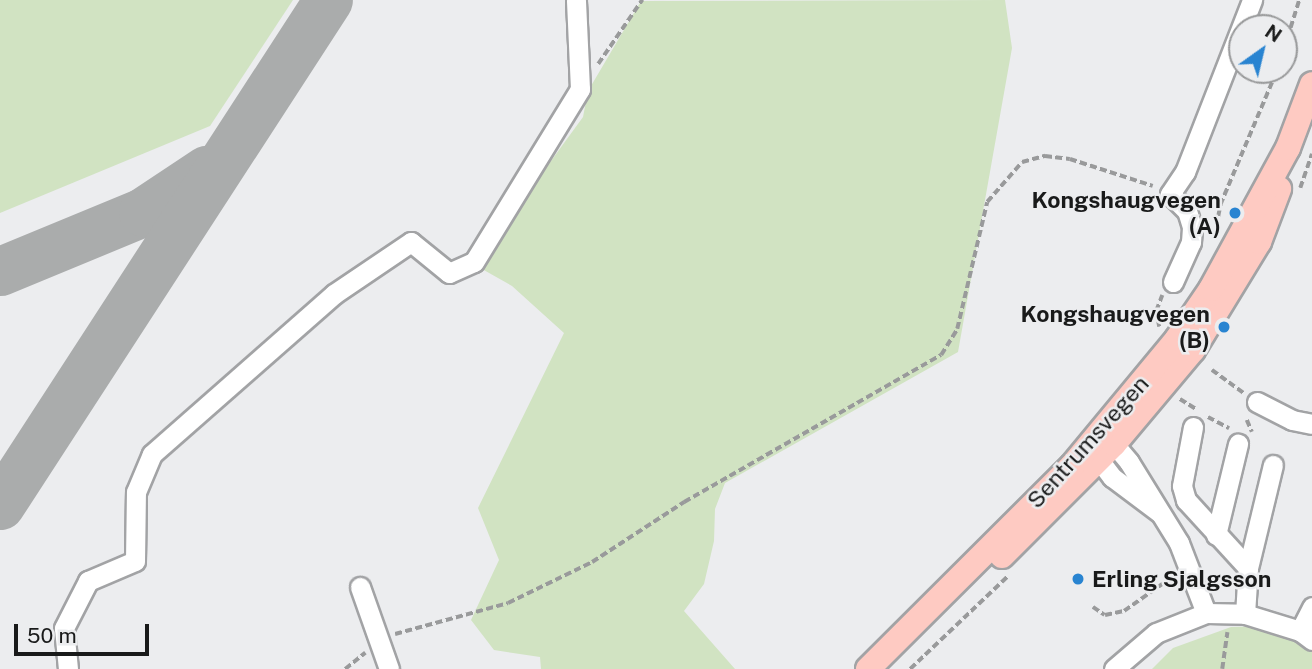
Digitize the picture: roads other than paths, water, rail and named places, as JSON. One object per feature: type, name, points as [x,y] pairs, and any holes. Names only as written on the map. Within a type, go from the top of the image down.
[{"type":"main road","name":"Sentrumsvegen","points":[[883,669],[1103,448],[1193,350],[1259,242],[1283,178],[1288,148],[1312,84]]},
{"type":"main road","name":"Sentrumsvegen","points":[[868,669],[1103,448]]},
{"type":"street","points":[[68,669],[64,628],[88,581],[135,561],[136,492],[152,454],[334,294],[411,242],[449,273],[474,262],[580,89],[576,0]]},
{"type":"street","points":[[1173,282],[1191,242],[1192,226],[1187,211],[1170,194],[1185,172],[1252,0]]},
{"type":"street","points":[[1257,402],[1292,420],[1312,424]]},
{"type":"street","points":[[1193,427],[1182,486],[1186,500],[1248,568]]},
{"type":"street","points":[[1216,535],[1240,432]]},
{"type":"street","points":[[1103,448],[1160,513],[1191,567],[1206,613]]},
{"type":"street","points":[[1245,614],[1248,568],[1273,464]]},
{"type":"street","points":[[360,587],[389,669]]},
{"type":"street","points":[[1115,669],[1156,633],[1206,613],[1245,614],[1306,636],[1312,607]]},
{"type":"place","name":"Kongshaugvegen (A)","points":[[1235,213]]},
{"type":"place","name":"Kongshaugvegen (B)","points":[[1224,327]]},
{"type":"place","name":"Erling Sjalgsson","points":[[1078,579]]}]
